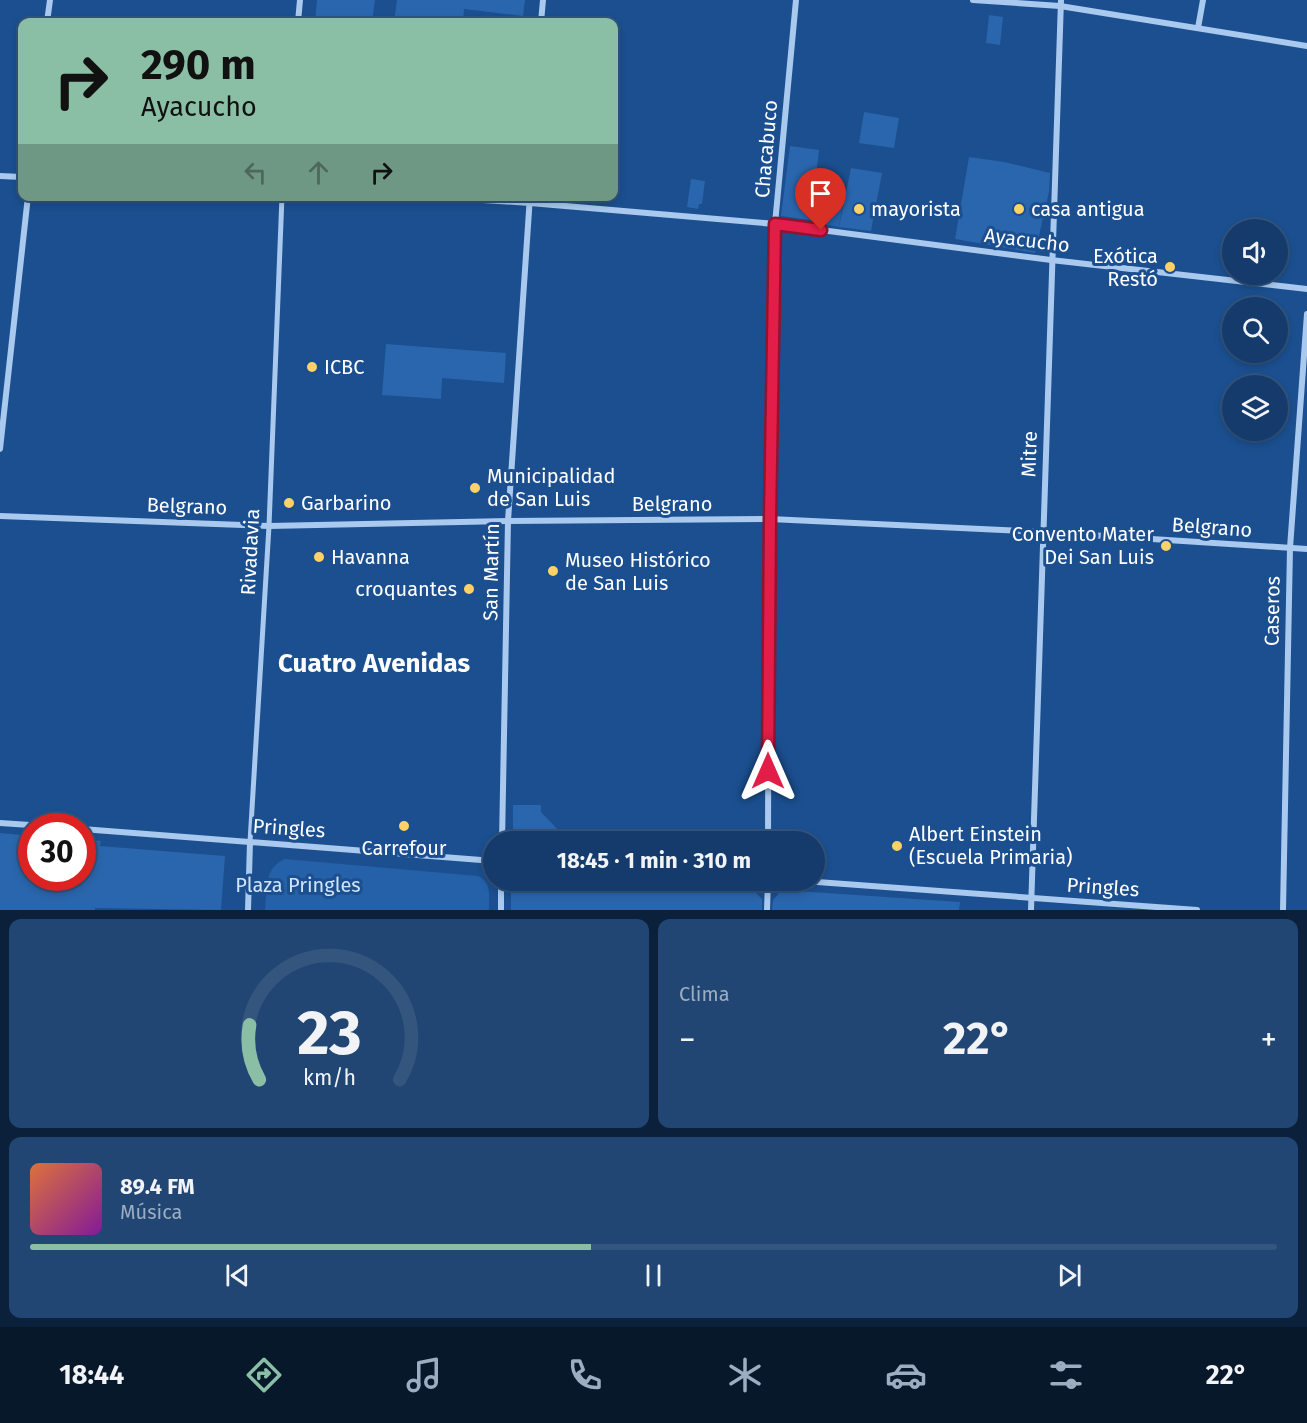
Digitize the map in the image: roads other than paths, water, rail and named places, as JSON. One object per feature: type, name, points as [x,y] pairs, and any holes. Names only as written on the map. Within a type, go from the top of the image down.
[{"type":"street","points":[[48,18],[50,0]]},
{"type":"street","points":[[298,18],[300,0]]},
{"type":"street","points":[[541,18],[543,0]]},
{"type":"street","name":"Chacabuco","points":[[768,831],[775,224],[796,0]]},
{"type":"street","points":[[973,0],[1060,3],[1307,46]]},
{"type":"street","points":[[1198,28],[1203,0]]},
{"type":"street","name":"Mitre","points":[[1031,910],[1060,3]]},
{"type":"street","points":[[0,176],[18,177]]},
{"type":"street","points":[[0,449],[27,201]]},
{"type":"street","name":"Rivadavia","points":[[248,910],[269,526],[282,201]]},
{"type":"street","name":"San Martín","points":[[502,831],[508,521],[530,201]]},
{"type":"street","name":"Ayacucho","points":[[540,201],[775,224],[1051,260],[1307,289]]},
{"type":"street","name":"Caseros","points":[[1283,910],[1290,548],[1307,314]]},
{"type":"street","name":"Belgrano","points":[[0,516],[269,526],[770,519],[1043,532],[1307,549]]},
{"type":"street","points":[[0,823],[18,824]]},
{"type":"street","name":"Pringles","points":[[96,830],[483,860]]},
{"type":"street","name":"Pringles","points":[[825,883],[1197,910]]},
{"type":"street","points":[[501,891],[501,910]]},
{"type":"street","points":[[767,910],[768,891]]},
{"type":"place","name":"mayorista","points":[[859,209]]},
{"type":"place","name":"casa antigua","points":[[1019,209]]},
{"type":"place","name":"Exótica Restó","points":[[1170,267]]},
{"type":"place","name":"ICBC","points":[[312,367]]},
{"type":"place","name":"Municipalidad de San Luis","points":[[475,488]]},
{"type":"place","name":"Garbarino","points":[[289,503]]},
{"type":"place","name":"Convento Mater Dei San Luis","points":[[1166,546]]},
{"type":"place","name":"Havanna","points":[[319,557]]},
{"type":"place","name":"Museo Histórico de San Luis","points":[[553,571]]},
{"type":"place","name":"croquantes","points":[[469,589]]},
{"type":"place","name":"Carrefour","points":[[404,826]]},
{"type":"place","name":"Albert Einstein (Escuela Primaria)","points":[[897,846]]},
{"type":"district","name":"Cuatro Avenidas","points":[[374,663]]},
{"type":"park label","name":"Plaza Pringles","points":[[298,885]]}]
